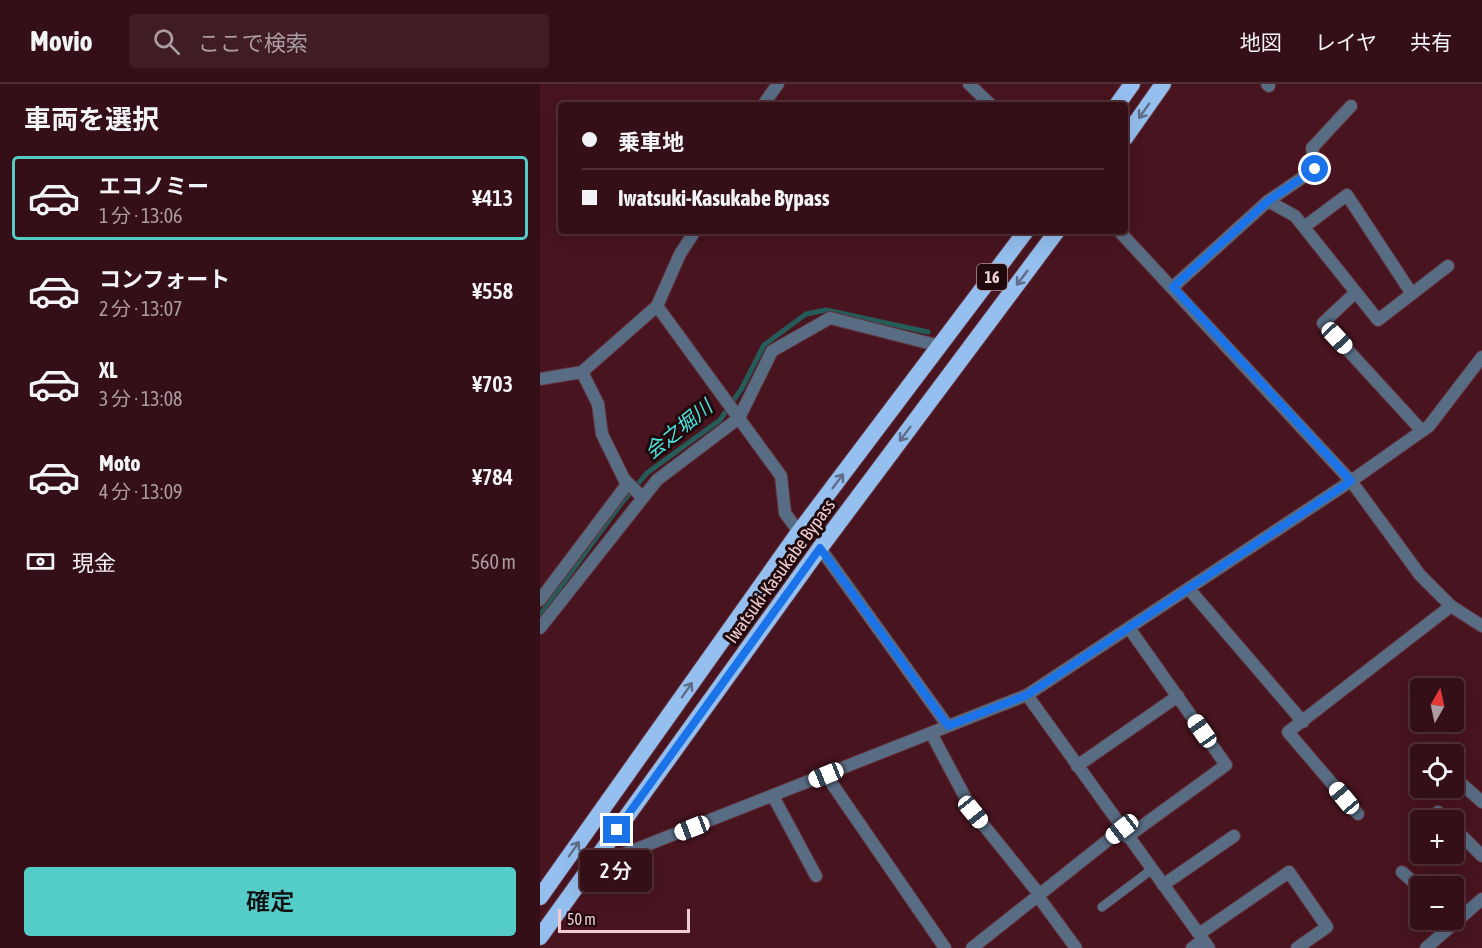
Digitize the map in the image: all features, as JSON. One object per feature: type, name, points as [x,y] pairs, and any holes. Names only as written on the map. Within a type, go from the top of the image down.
[{"type":"highway","points":[[1119,102],[1132,84]]},
{"type":"highway","points":[[1128,134],[1163,84]]},
{"type":"highway","name":"Iwatsuki-Kasukabe Bypass","points":[[540,897],[799,532],[1024,234]]},
{"type":"highway","name":"Iwatsuki-Kasukabe Bypass","points":[[540,937],[820,548],[1055,234]]},
{"type":"street","points":[[765,102],[778,84]]},
{"type":"street","points":[[969,84],[988,102]]},
{"type":"street","points":[[1173,287],[1268,201],[1315,169],[1312,148],[1351,106]]},
{"type":"street","points":[[1304,226],[1347,195],[1412,294]]},
{"type":"street","points":[[1268,201],[1295,216],[1378,320],[1448,266]]},
{"type":"street","points":[[540,379],[582,372],[657,306],[680,254],[693,234]]},
{"type":"street","points":[[1122,234],[1351,481],[1420,575],[1451,606],[1482,626]]},
{"type":"street","points":[[1356,292],[1323,323],[1422,431]]},
{"type":"street","points":[[657,306],[781,476],[785,513],[799,532]]},
{"type":"street","points":[[542,620],[657,480],[736,414],[772,351],[830,318],[940,346]]},
{"type":"street","points":[[591,867],[1027,695],[1351,481],[1429,426],[1482,357]]},
{"type":"street","points":[[582,372],[598,404],[602,434],[628,483],[642,496]]},
{"type":"street","points":[[540,600],[628,483]]},
{"type":"street","points":[[820,548],[948,726]]},
{"type":"street","points":[[1189,589],[1303,722]]},
{"type":"street","points":[[1358,814],[1288,732],[1451,606]]},
{"type":"street","points":[[972,948],[1038,894],[1226,765],[1129,628]]},
{"type":"street","points":[[1027,695],[1124,833],[1204,941]]},
{"type":"street","points":[[1077,766],[1178,696]]},
{"type":"street","points":[[931,733],[973,812],[1038,894],[1076,948]]},
{"type":"street","points":[[826,775],[945,948]]},
{"type":"street","points":[[1464,786],[1482,802]]},
{"type":"street","points":[[773,796],[816,876]]},
{"type":"street","points":[[1162,885],[1234,836]]},
{"type":"street","points":[[1464,838],[1482,856]]},
{"type":"street","points":[[1192,948],[1204,941],[1289,872],[1327,927],[1297,948]]},
{"type":"street","points":[[1402,872],[1410,879]]},
{"type":"street","points":[[1464,912],[1482,899]]},
{"type":"street","points":[[1426,948],[1444,930]]},
{"type":"lane","points":[[1102,907],[1151,870]]},
{"type":"waterway","name":"会之堀川","points":[[540,615],[620,505],[647,473],[720,420],[742,388],[764,345],[806,314],[826,310],[928,332]]},
{"type":"route","points":[[617,830],[820,548],[948,726],[1027,695],[1351,481],[1173,287],[1268,201],[1315,169]]}]
